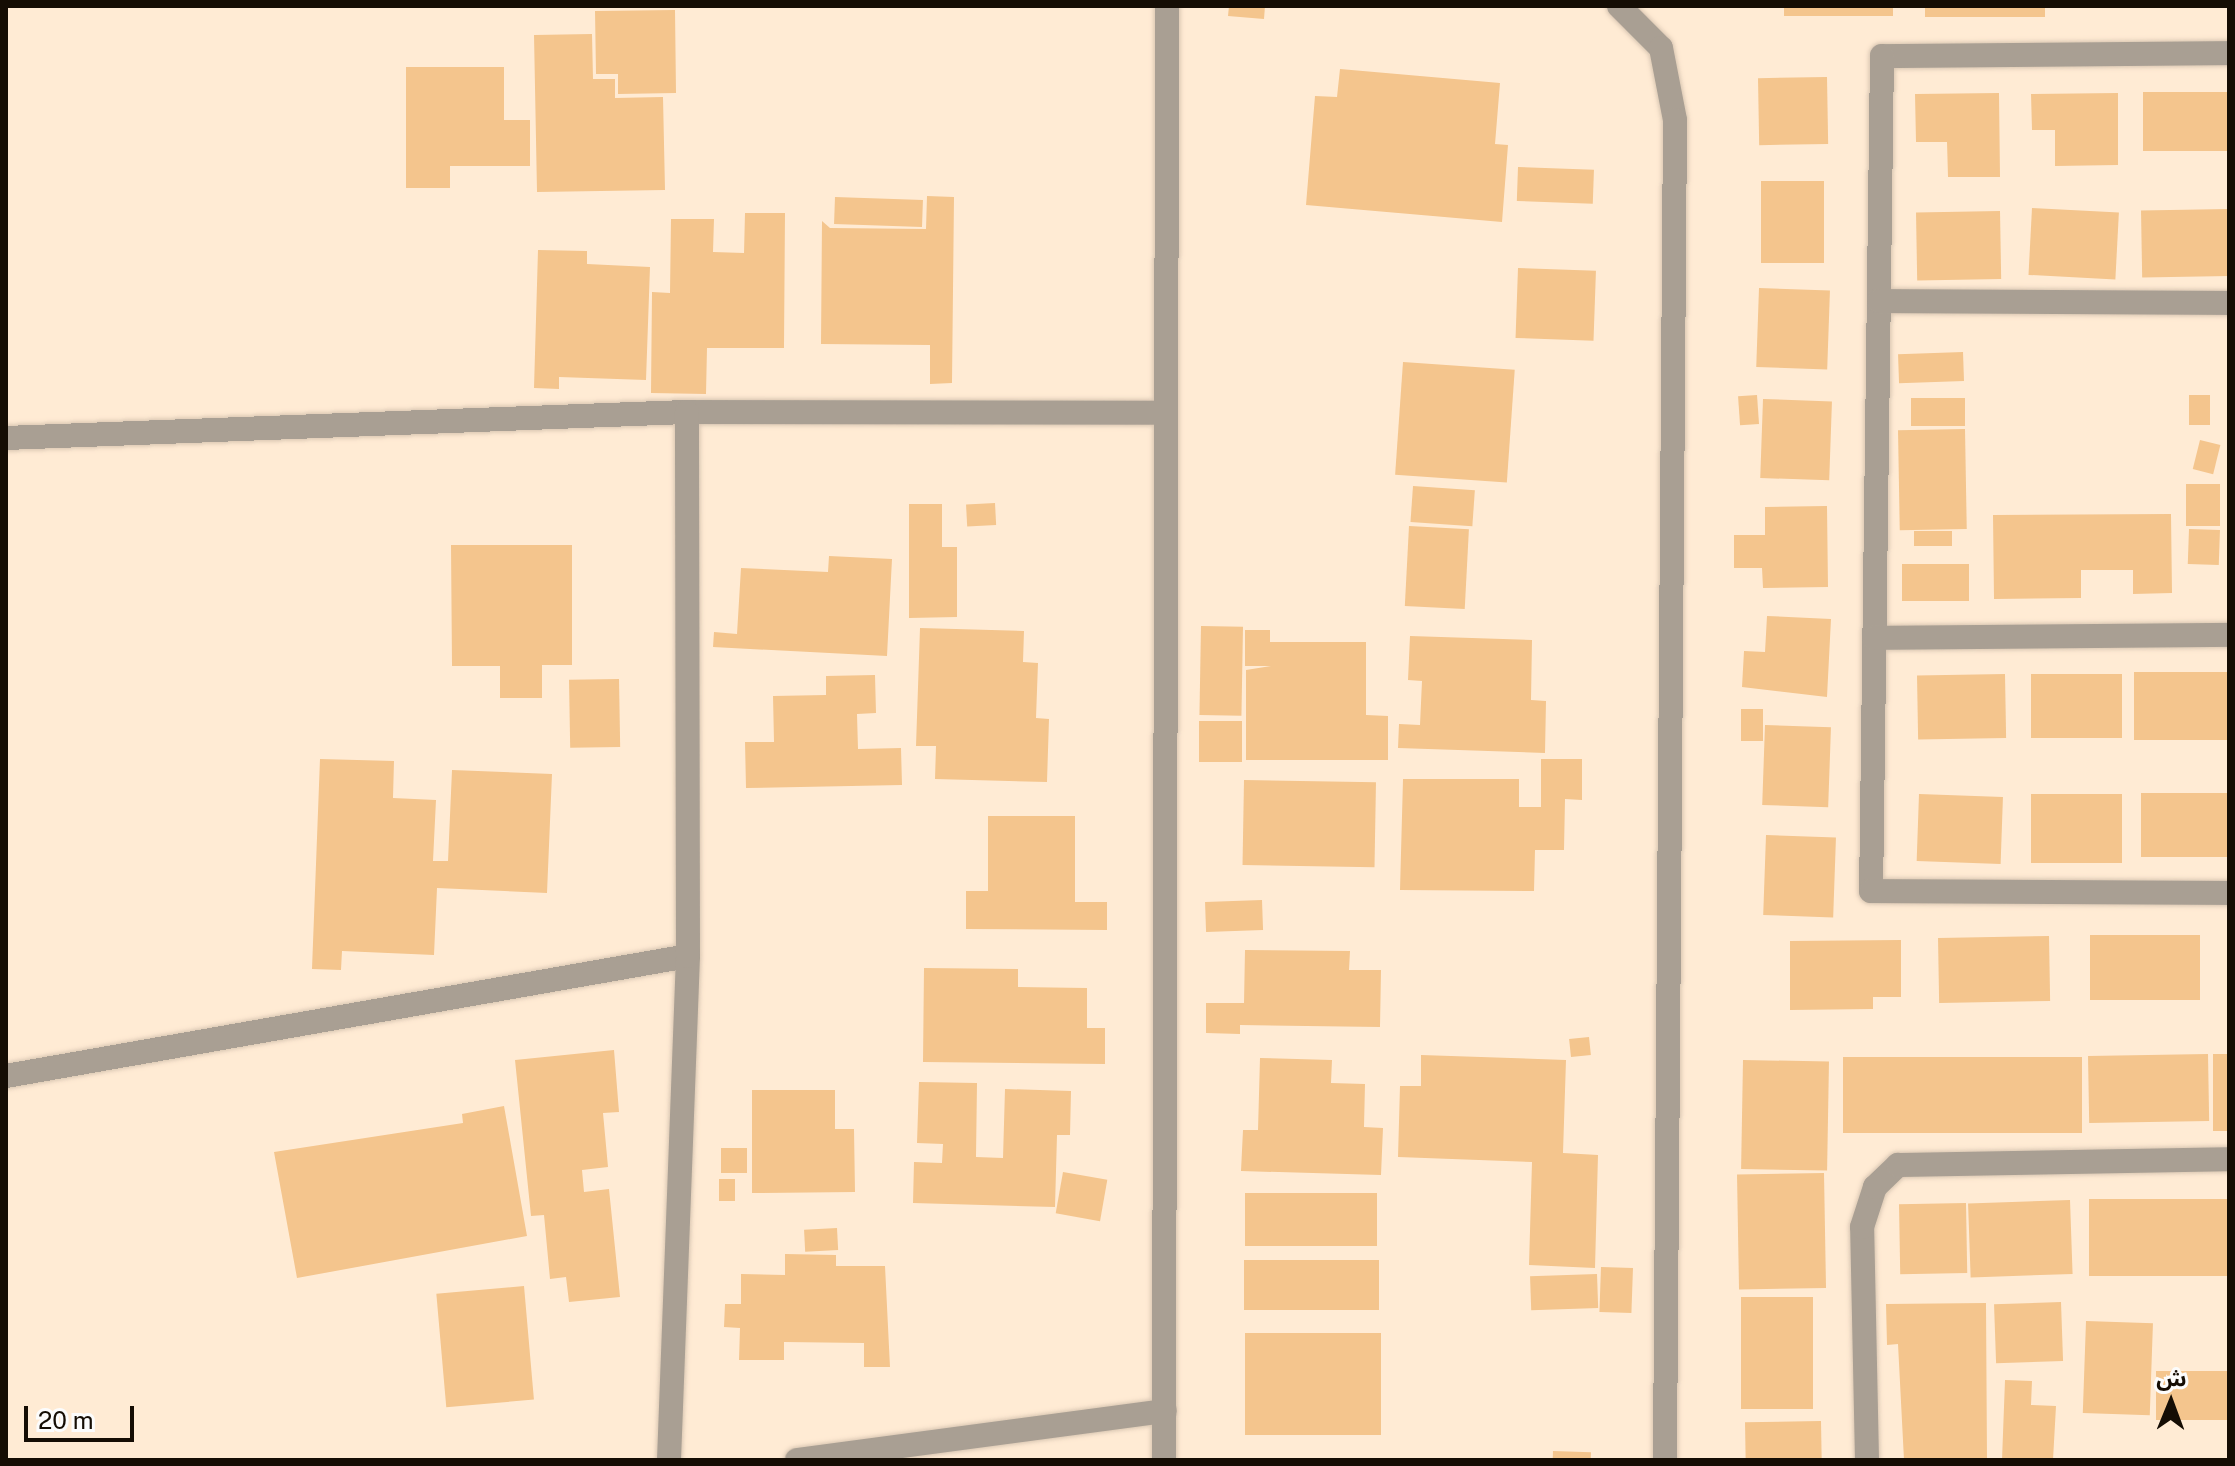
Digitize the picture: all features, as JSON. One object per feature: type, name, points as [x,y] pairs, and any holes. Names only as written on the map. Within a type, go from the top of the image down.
[{"type":"street","points":[[1164,1460],[1167,6]]},
{"type":"street","points":[[1619,6],[1661,48],[1675,120],[1665,1460]]},
{"type":"street","points":[[2229,53],[1882,56],[1871,891],[2229,893]]},
{"type":"street","points":[[1879,301],[2229,303]]},
{"type":"street","points":[[6,438],[687,412],[1166,413]]},
{"type":"street","points":[[669,1460],[688,956],[687,412]]},
{"type":"street","points":[[1874,638],[2229,635]]},
{"type":"street","points":[[6,1076],[688,956]]},
{"type":"street","points":[[1867,1460],[1862,1227],[1875,1187],[1898,1165],[2229,1159]]},
{"type":"street","points":[[797,1460],[1165,1411]]},
{"type":"building","points":[[1229,6],[1265,6],[1264,19],[1228,16]]},
{"type":"building","points":[[1784,6],[1893,6],[1893,16],[1784,16]]},
{"type":"building","points":[[1925,6],[2045,6],[2045,17],[1925,17]]},
{"type":"building","points":[[675,10],[676,93],[618,94],[618,74],[596,74],[595,11]]},
{"type":"building","points":[[592,34],[593,79],[615,79],[615,98],[663,97],[665,190],[537,192],[534,35]]},
{"type":"building","points":[[406,67],[504,67],[504,120],[530,120],[530,166],[450,166],[450,188],[406,188]]},
{"type":"building","points":[[1340,69],[1500,83],[1495,144],[1508,145],[1502,222],[1306,205],[1315,96],[1337,97]]},
{"type":"building","points":[[1827,77],[1828,144],[1759,145],[1758,78]]},
{"type":"building","points":[[2143,92],[2229,92],[2229,151],[2143,151]]},
{"type":"building","points":[[1999,93],[2000,177],[1948,177],[1947,142],[1916,142],[1915,94]]},
{"type":"building","points":[[2118,93],[2118,165],[2055,166],[2055,130],[2032,130],[2031,94]]},
{"type":"building","points":[[1518,167],[1594,170],[1593,204],[1517,201]]},
{"type":"building","points":[[1761,181],[1824,181],[1824,263],[1761,263]]},
{"type":"building","points":[[927,196],[954,197],[952,383],[930,384],[930,345],[821,344],[822,221],[830,228],[926,229]]},
{"type":"building","points":[[835,197],[923,200],[922,227],[834,224]]},
{"type":"building","points":[[2032,208],[2119,213],[2115,279],[2028,275]]},
{"type":"building","points":[[2228,209],[2229,276],[2142,278],[2141,211]]},
{"type":"building","points":[[2000,211],[2001,279],[1917,280],[1916,212]]},
{"type":"building","points":[[745,213],[785,213],[784,348],[707,348],[706,394],[651,393],[652,292],[670,293],[671,219],[714,219],[713,252],[744,253]]},
{"type":"building","points":[[538,250],[587,251],[587,264],[650,267],[646,380],[559,377],[559,389],[534,388]]},
{"type":"building","points":[[1518,268],[1596,271],[1594,341],[1516,338]]},
{"type":"building","points":[[1759,288],[1830,290],[1827,369],[1756,367]]},
{"type":"building","points":[[1963,352],[1964,381],[1899,383],[1898,354]]},
{"type":"building","points":[[1403,362],[1515,370],[1507,483],[1395,475]]},
{"type":"building","points":[[1757,395],[1759,424],[1740,425],[1738,396]]},
{"type":"building","points":[[2189,395],[2210,395],[2210,425],[2189,425]]},
{"type":"building","points":[[1911,398],[1965,398],[1965,426],[1911,426]]},
{"type":"building","points":[[1763,399],[1832,401],[1829,480],[1760,478]]},
{"type":"building","points":[[1965,429],[1967,529],[1900,530],[1898,430]]},
{"type":"building","points":[[2200,440],[2220,445],[2213,474],[2193,469]]},
{"type":"building","points":[[2186,484],[2220,484],[2220,526],[2186,526]]},
{"type":"building","points":[[1413,486],[1475,490],[1472,526],[1410,522]]},
{"type":"building","points":[[995,503],[996,525],[967,526],[966,505]]},
{"type":"building","points":[[909,504],[942,504],[942,547],[957,547],[957,617],[909,618]]},
{"type":"building","points":[[1827,506],[1828,587],[1763,588],[1762,568],[1734,568],[1734,535],[1765,535],[1765,507]]},
{"type":"building","points":[[2171,514],[2172,593],[2133,594],[2133,570],[2081,570],[2081,598],[1994,599],[1993,515]]},
{"type":"building","points":[[1409,526],[1469,529],[1465,609],[1405,606]]},
{"type":"building","points":[[2189,529],[2220,530],[2219,565],[2188,564]]},
{"type":"building","points":[[1914,531],[1952,531],[1952,546],[1914,546]]},
{"type":"building","points":[[451,545],[572,545],[572,665],[542,665],[542,698],[500,698],[500,666],[452,666]]},
{"type":"building","points":[[829,556],[892,559],[887,656],[713,647],[714,632],[737,634],[741,568],[828,572]]},
{"type":"building","points":[[1902,564],[1969,564],[1969,601],[1902,601]]},
{"type":"building","points":[[1767,616],[1831,619],[1827,697],[1742,687],[1744,651],[1765,652]]},
{"type":"building","points":[[1201,626],[1243,627],[1241,716],[1199,715]]},
{"type":"building","points":[[920,628],[1024,631],[1023,662],[1038,663],[1036,718],[1049,719],[1047,782],[935,779],[936,746],[916,746]]},
{"type":"building","points":[[1245,630],[1270,630],[1270,642],[1366,642],[1366,715],[1388,716],[1388,760],[1246,760],[1246,670],[1271,666],[1245,666]]},
{"type":"building","points":[[1410,636],[1532,640],[1531,700],[1546,701],[1545,753],[1398,748],[1399,724],[1420,725],[1422,681],[1408,680]]},
{"type":"building","points":[[2134,672],[2229,672],[2229,740],[2134,740]]},
{"type":"building","points":[[2005,674],[2006,738],[1918,740],[1917,676]]},
{"type":"building","points":[[2031,674],[2122,674],[2122,738],[2031,738]]},
{"type":"building","points":[[875,675],[876,713],[857,714],[858,749],[901,748],[902,785],[746,788],[745,742],[774,742],[773,696],[826,695],[826,676]]},
{"type":"building","points":[[619,679],[620,747],[570,748],[569,680]]},
{"type":"building","points":[[1741,709],[1763,709],[1763,741],[1741,741]]},
{"type":"building","points":[[1199,721],[1242,721],[1242,762],[1199,762]]},
{"type":"building","points":[[1765,725],[1831,727],[1828,807],[1762,805]]},
{"type":"building","points":[[320,759],[394,761],[393,798],[436,800],[433,861],[448,861],[452,770],[552,774],[547,893],[437,888],[434,955],[342,951],[341,970],[312,969]]},
{"type":"building","points":[[1541,759],[1582,759],[1582,800],[1565,799],[1564,850],[1535,850],[1534,891],[1400,890],[1403,779],[1519,779],[1519,807],[1541,807]]},
{"type":"building","points":[[1244,780],[1376,782],[1374,867],[1243,865]]},
{"type":"building","points":[[2141,793],[2229,793],[2229,857],[2141,857]]},
{"type":"building","points":[[1919,794],[2003,797],[2001,864],[1917,861]]},
{"type":"building","points":[[2031,794],[2122,794],[2122,863],[2031,863]]},
{"type":"building","points":[[988,816],[1075,816],[1075,902],[1107,902],[1107,930],[966,929],[966,891],[988,891]]},
{"type":"building","points":[[1766,835],[1836,837],[1833,917],[1763,915]]},
{"type":"building","points":[[1262,900],[1263,930],[1206,932],[1205,902]]},
{"type":"building","points":[[2090,935],[2200,935],[2200,1000],[2090,1000]]},
{"type":"building","points":[[2049,936],[2050,1001],[1939,1003],[1938,938]]},
{"type":"building","points":[[1901,940],[1901,997],[1873,997],[1873,1009],[1790,1010],[1790,941]]},
{"type":"building","points":[[1245,950],[1350,951],[1349,970],[1381,970],[1380,1027],[1240,1025],[1240,1034],[1206,1033],[1206,1003],[1244,1003]]},
{"type":"building","points":[[924,968],[1018,969],[1018,987],[1087,988],[1087,1028],[1105,1028],[1105,1064],[923,1062]]},
{"type":"building","points":[[1589,1037],[1591,1055],[1571,1057],[1569,1039]]},
{"type":"building","points":[[614,1050],[619,1112],[603,1113],[608,1167],[582,1170],[584,1192],[609,1189],[620,1297],[569,1302],[566,1277],[550,1279],[544,1215],[531,1216],[515,1060]]},
{"type":"building","points":[[2208,1054],[2209,1121],[2089,1123],[2088,1056]]},
{"type":"building","points":[[2213,1054],[2229,1054],[2229,1131],[2213,1131]]},
{"type":"building","points":[[1421,1055],[1566,1060],[1563,1153],[1598,1155],[1595,1268],[1529,1265],[1532,1162],[1398,1157],[1400,1086],[1421,1086]]},
{"type":"building","points":[[1843,1057],[2082,1057],[2082,1133],[1843,1133]]},
{"type":"building","points":[[1260,1058],[1332,1060],[1331,1083],[1365,1084],[1364,1127],[1383,1128],[1381,1175],[1241,1171],[1243,1130],[1258,1130]]},
{"type":"building","points":[[1743,1060],[1829,1062],[1827,1170],[1741,1169]]},
{"type":"building","points":[[919,1082],[977,1083],[976,1157],[1003,1158],[1005,1089],[1071,1091],[1070,1135],[1057,1135],[1055,1207],[913,1203],[914,1162],[942,1163],[943,1144],[917,1143]]},
{"type":"building","points":[[752,1090],[835,1090],[835,1129],[854,1129],[855,1192],[752,1193]]},
{"type":"building","points":[[504,1106],[527,1236],[297,1278],[274,1152],[463,1123],[462,1114]]},
{"type":"building","points":[[721,1148],[747,1148],[747,1173],[721,1173]]},
{"type":"building","points":[[1063,1172],[1107,1180],[1100,1221],[1056,1213]]},
{"type":"building","points":[[1824,1173],[1826,1288],[1739,1290],[1737,1175]]},
{"type":"building","points":[[719,1179],[735,1179],[735,1201],[719,1201]]},
{"type":"building","points":[[1245,1193],[1377,1193],[1377,1246],[1245,1246]]},
{"type":"building","points":[[2089,1199],[2229,1199],[2229,1276],[2089,1276]]},
{"type":"building","points":[[2070,1200],[2073,1274],[1971,1278],[1968,1204]]},
{"type":"building","points":[[1966,1203],[1967,1273],[1900,1274],[1899,1204]]},
{"type":"building","points":[[837,1228],[838,1250],[805,1252],[804,1230]]},
{"type":"building","points":[[785,1254],[836,1255],[836,1266],[885,1266],[890,1367],[864,1367],[864,1343],[784,1342],[784,1360],[739,1360],[740,1328],[724,1327],[725,1304],[741,1304],[741,1274],[785,1275]]},
{"type":"building","points":[[1244,1260],[1379,1260],[1379,1310],[1244,1310]]},
{"type":"building","points":[[1601,1267],[1633,1268],[1631,1313],[1599,1312]]},
{"type":"building","points":[[1597,1274],[1598,1308],[1531,1310],[1530,1276]]},
{"type":"building","points":[[524,1286],[534,1400],[446,1407],[436,1294]]},
{"type":"building","points":[[1741,1297],[1813,1297],[1813,1409],[1741,1409]]},
{"type":"building","points":[[2061,1302],[2063,1361],[1996,1363],[1994,1304]]},
{"type":"building","points":[[1986,1303],[1987,1460],[1904,1460],[1898,1344],[1887,1345],[1886,1304]]},
{"type":"building","points":[[2086,1321],[2153,1323],[2150,1415],[2083,1413]]},
{"type":"building","points":[[1245,1333],[1381,1333],[1381,1435],[1245,1435]]},
{"type":"building","points":[[2156,1371],[2229,1371],[2229,1420],[2156,1420]]},
{"type":"building","points":[[2005,1380],[2032,1381],[2031,1405],[2056,1406],[2053,1460],[2002,1460]]},
{"type":"building","points":[[1821,1421],[1822,1460],[1746,1460],[1745,1422]]},
{"type":"building","points":[[1553,1451],[1591,1452],[1591,1460],[1553,1460]]}]
